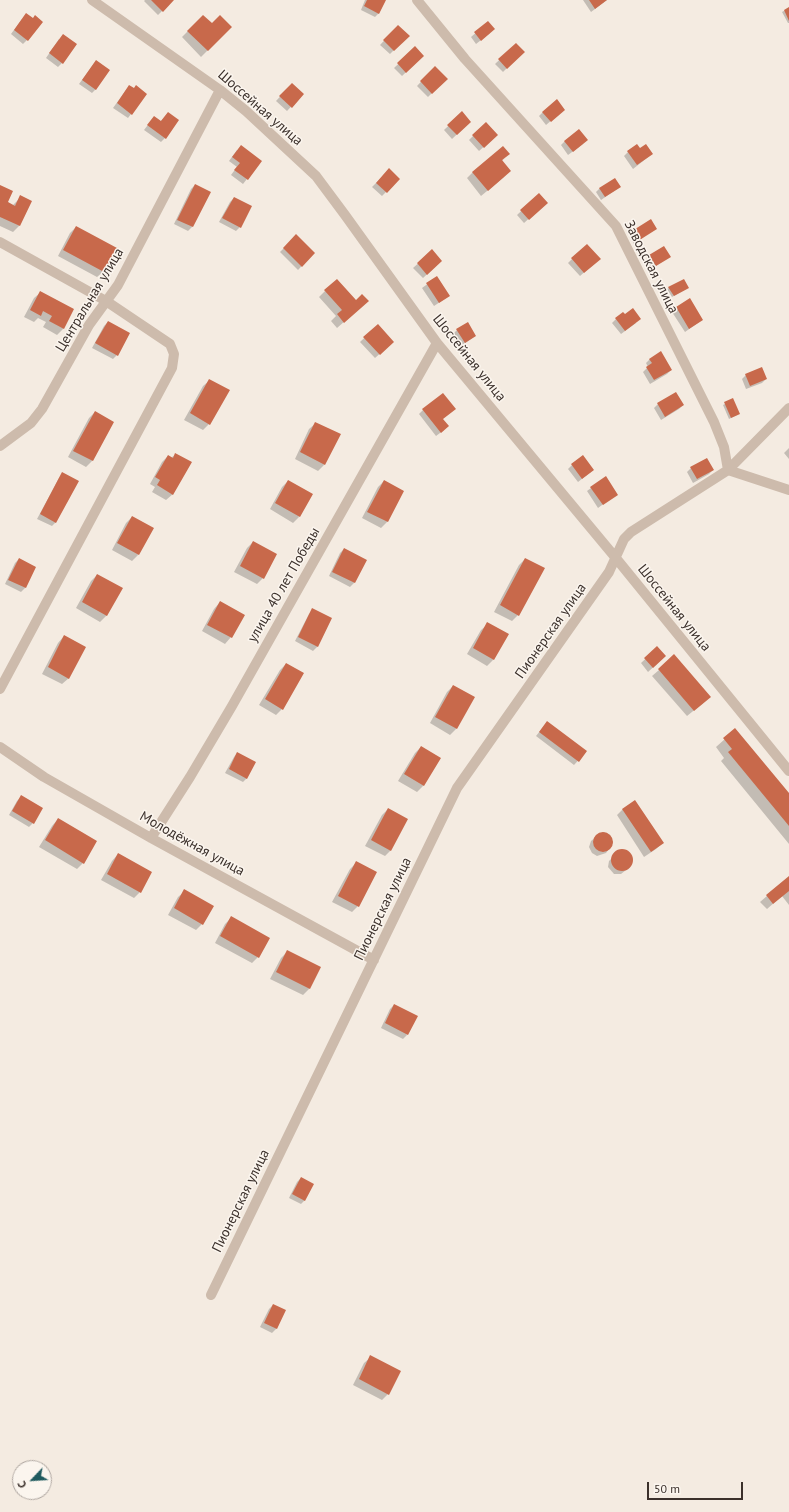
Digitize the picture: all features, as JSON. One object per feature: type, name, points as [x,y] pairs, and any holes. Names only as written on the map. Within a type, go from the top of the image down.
[{"type":"street","name":"Шоссейная улица","points":[[92,0],[220,90],[246,111],[316,176],[346,215],[437,344],[615,557],[789,771]]},
{"type":"street","name":"Заводская улица","points":[[417,0],[465,58],[616,226],[714,422],[724,447],[728,470]]},
{"type":"street","name":"Центральная улица","points":[[0,446],[31,423],[42,409],[89,325],[118,285],[220,90]]},
{"type":"street","points":[[0,242],[106,300],[170,344],[174,354],[172,368],[0,689]]},
{"type":"street","name":"улица 40 лет Победы","points":[[151,838],[190,777],[232,706],[437,344]]},
{"type":"street","name":"Пионерская улица","points":[[212,1295],[457,788],[609,572],[624,539],[631,532],[728,470],[789,408]]},
{"type":"street","points":[[728,470],[789,490]]},
{"type":"street","name":"Молодёжная улица","points":[[0,747],[44,777],[151,838],[374,960]]},
{"type":"building","points":[[151,0],[174,0],[163,12]]},
{"type":"building","points":[[367,0],[386,0],[379,14],[364,6]]},
{"type":"building","points":[[589,0],[607,0],[595,9]]},
{"type":"building","points":[[789,7],[789,21],[784,10]]},
{"type":"building","points":[[26,13],[33,18],[35,15],[43,22],[28,41],[14,30]]},
{"type":"building","points":[[203,15],[212,23],[220,15],[232,27],[208,51],[187,31]]},
{"type":"building","points":[[488,21],[495,29],[481,41],[474,32]]},
{"type":"building","points":[[398,25],[410,36],[394,51],[383,40]]},
{"type":"building","points":[[63,34],[77,44],[63,64],[49,53]]},
{"type":"building","points":[[516,43],[525,52],[507,69],[498,59]]},
{"type":"building","points":[[415,46],[424,56],[406,73],[397,63]]},
{"type":"building","points":[[96,60],[110,70],[96,90],[82,80]]},
{"type":"building","points":[[435,66],[448,79],[432,94],[420,81]]},
{"type":"building","points":[[292,83],[304,94],[292,108],[279,96]]},
{"type":"building","points":[[129,85],[134,88],[136,85],[147,94],[132,115],[117,103]]},
{"type":"building","points":[[557,99],[565,110],[551,122],[542,112]]},
{"type":"building","points":[[462,111],[471,122],[457,135],[447,125]]},
{"type":"building","points":[[168,112],[179,120],[166,139],[147,125],[154,116],[161,121]]},
{"type":"building","points":[[486,122],[498,135],[484,148],[472,135]]},
{"type":"building","points":[[579,129],[588,140],[573,152],[564,141]]},
{"type":"building","points":[[637,144],[640,148],[646,144],[653,154],[637,165],[627,151]]},
{"type":"building","points":[[241,145],[262,161],[248,180],[234,170],[240,163],[232,157]]},
{"type":"building","points":[[503,146],[510,154],[502,160],[511,171],[488,191],[472,172]]},
{"type":"building","points":[[389,168],[400,179],[387,193],[376,183]]},
{"type":"building","points":[[615,178],[621,187],[605,197],[599,188]]},
{"type":"building","points":[[195,184],[211,192],[193,227],[177,220]]},
{"type":"building","points":[[0,185],[13,191],[8,202],[15,206],[20,195],[32,201],[20,226],[0,217]]},
{"type":"building","points":[[539,193],[548,203],[529,220],[520,210]]},
{"type":"building","points":[[234,197],[252,206],[241,228],[222,218]]},
{"type":"building","points":[[651,219],[657,229],[638,241],[632,231]]},
{"type":"building","points":[[76,226],[117,248],[104,272],[63,250]]},
{"type":"building","points":[[296,234],[315,253],[302,267],[283,248]]},
{"type":"building","points":[[587,244],[601,259],[584,273],[571,258]]},
{"type":"building","points":[[664,246],[671,257],[656,266],[649,255]]},
{"type":"building","points":[[432,249],[442,261],[427,275],[417,263]]},
{"type":"building","points":[[437,276],[450,296],[439,303],[426,283]]},
{"type":"building","points":[[337,279],[356,300],[362,294],[369,301],[344,323],[337,314],[342,310],[324,290]]},
{"type":"building","points":[[684,279],[689,288],[674,296],[668,287]]},
{"type":"building","points":[[40,291],[74,309],[64,329],[49,321],[52,316],[43,311],[41,316],[30,310]]},
{"type":"building","points":[[690,298],[703,320],[689,329],[676,307]]},
{"type":"building","points":[[633,308],[641,319],[625,331],[615,318],[623,312],[625,314]]},
{"type":"building","points":[[108,321],[130,333],[118,356],[95,343]]},
{"type":"building","points":[[468,322],[476,336],[465,343],[456,329]]},
{"type":"building","points":[[378,324],[394,342],[380,355],[363,337]]},
{"type":"building","points":[[661,351],[672,370],[654,380],[646,367],[652,363],[649,359]]},
{"type":"building","points":[[762,367],[767,379],[750,386],[745,374]]},
{"type":"building","points":[[209,379],[230,390],[210,425],[190,413]]},
{"type":"building","points":[[676,392],[684,405],[665,417],[657,403]]},
{"type":"building","points":[[443,393],[456,409],[443,419],[449,426],[441,433],[422,409]]},
{"type":"building","points":[[733,398],[740,414],[731,418],[724,402]]},
{"type":"building","points":[[95,411],[114,422],[93,461],[73,451]]},
{"type":"building","points":[[315,422],[341,434],[325,465],[300,452]]},
{"type":"building","points":[[175,453],[192,462],[173,495],[157,485],[160,480],[155,477],[168,455],[173,458]]},
{"type":"building","points":[[583,455],[594,470],[582,479],[571,464]]},
{"type":"building","points":[[707,458],[714,470],[697,479],[690,467]]},
{"type":"building","points":[[62,472],[79,481],[56,523],[40,514]]},
{"type":"building","points":[[606,476],[618,495],[603,505],[590,487]]},
{"type":"building","points":[[288,480],[313,494],[300,517],[275,503]]},
{"type":"building","points":[[384,480],[404,491],[388,522],[367,512]]},
{"type":"building","points":[[132,516],[154,528],[139,555],[117,543]]},
{"type":"building","points":[[253,541],[277,554],[264,579],[240,566]]},
{"type":"building","points":[[344,548],[367,560],[355,583],[332,572]]},
{"type":"building","points":[[19,558],[36,567],[26,588],[8,580]]},
{"type":"building","points":[[525,558],[545,568],[519,616],[500,605]]},
{"type":"building","points":[[97,574],[123,588],[107,616],[82,602]]},
{"type":"building","points":[[220,601],[245,615],[232,638],[207,625]]},
{"type":"building","points":[[312,608],[332,618],[318,647],[298,637]]},
{"type":"building","points":[[487,622],[509,634],[494,660],[473,648]]},
{"type":"building","points":[[64,635],[86,647],[69,679],[48,667]]},
{"type":"building","points":[[657,646],[666,656],[653,668],[644,658]]},
{"type":"building","points":[[674,654],[711,697],[694,711],[658,669]]},
{"type":"building","points":[[286,663],[304,673],[283,710],[265,699]]},
{"type":"building","points":[[453,685],[475,697],[457,729],[435,717]]},
{"type":"building","points":[[547,721],[587,751],[579,762],[539,732]]},
{"type":"building","points":[[735,728],[789,793],[789,826],[728,752],[732,749],[723,738]]},
{"type":"building","points":[[421,746],[441,758],[424,786],[404,774]]},
{"type":"building","points":[[237,752],[256,762],[247,779],[229,769]]},
{"type":"building","points":[[21,795],[43,808],[34,824],[12,811]]},
{"type":"building","points":[[635,800],[664,843],[651,852],[622,809]]},
{"type":"building","points":[[388,808],[408,819],[391,851],[371,840]]},
{"type":"building","points":[[58,818],[97,841],[84,864],[45,840]]},
{"type":"building","points":[[599,832],[607,832],[613,838],[613,846],[607,852],[599,852],[593,846],[593,838]]},
{"type":"building","points":[[622,849],[626,850],[632,856],[632,864],[626,870],[622,871],[618,870],[612,864],[611,860],[612,856],[618,850]]},
{"type":"building","points":[[118,853],[152,872],[141,893],[107,874]]},
{"type":"building","points":[[356,861],[377,872],[359,907],[338,896]]},
{"type":"building","points":[[789,876],[789,891],[773,904],[766,895]]},
{"type":"building","points":[[184,889],[214,906],[203,925],[174,908]]},
{"type":"building","points":[[231,916],[270,938],[259,958],[220,936]]},
{"type":"building","points":[[287,950],[321,967],[310,989],[276,972]]},
{"type":"building","points":[[394,1004],[418,1016],[408,1035],[385,1023]]},
{"type":"building","points":[[301,1177],[314,1184],[305,1201],[292,1194]]},
{"type":"building","points":[[273,1304],[286,1310],[277,1329],[264,1323]]},
{"type":"building","points":[[370,1355],[401,1371],[389,1395],[359,1379]]}]
